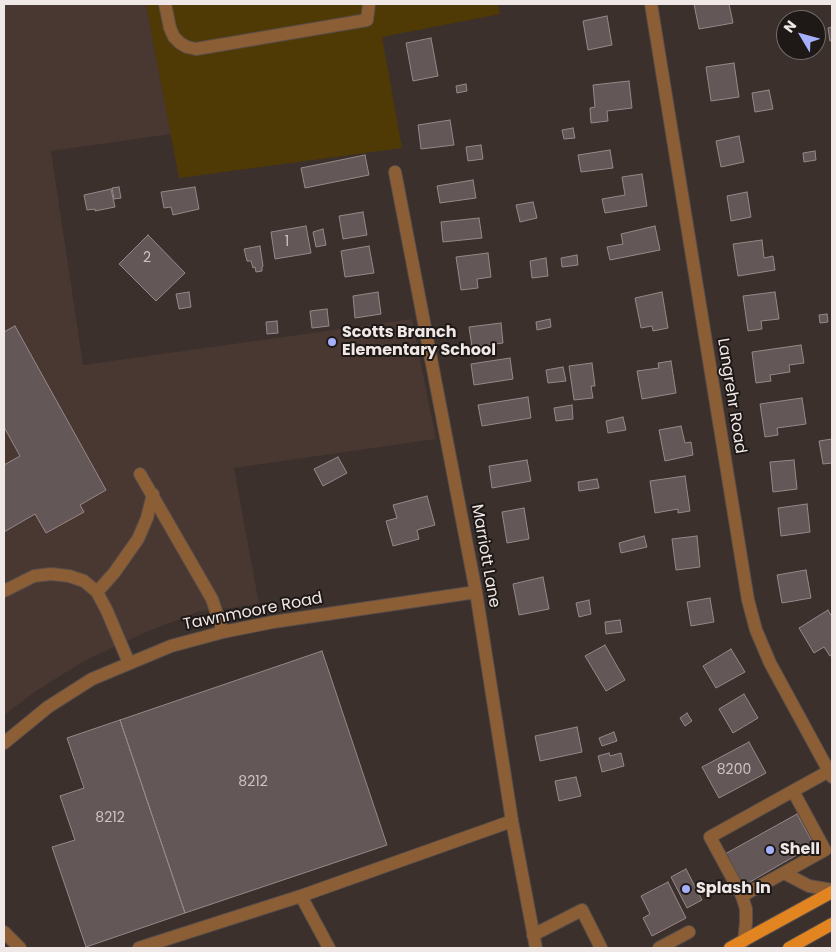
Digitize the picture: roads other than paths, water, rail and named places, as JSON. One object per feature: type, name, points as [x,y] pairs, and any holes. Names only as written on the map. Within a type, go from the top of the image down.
[{"type":"main road","points":[[730,948],[832,891]]},
{"type":"main road","points":[[789,948],[832,924]]},
{"type":"street","points":[[165,4],[170,28],[174,36],[180,43],[196,49],[367,20],[369,4]]},
{"type":"street","name":"Langrehr Road","points":[[652,4],[748,600],[756,630],[770,663],[831,774]]},
{"type":"street","name":"Marriott Lane","points":[[395,172],[476,592],[512,822],[536,948]]},
{"type":"street","points":[[140,474],[212,599],[223,632]]},
{"type":"street","points":[[96,592],[114,573],[138,539],[147,518],[152,494]]},
{"type":"street","points":[[4,591],[34,576],[51,574],[69,576],[84,581],[96,592],[107,611],[129,663]]},
{"type":"street","name":"Tawnmoore Road","points":[[4,743],[48,707],[92,679],[171,646],[223,632],[274,622],[476,592]]},
{"type":"street","points":[[744,941],[746,909],[742,896],[710,837],[793,792],[831,774]]},
{"type":"street","points":[[742,896],[825,850],[793,792]]},
{"type":"street","points":[[139,948],[301,896],[512,822]]},
{"type":"street","points":[[784,873],[809,886],[832,891]]},
{"type":"street","points":[[301,896],[329,948]]},
{"type":"street","points":[[533,935],[582,910],[601,948]]},
{"type":"street","points":[[4,932],[20,948]]},
{"type":"street","points":[[659,948],[689,932]]},
{"type":"place","name":"Scotts Branch Elementary School","points":[[332,342]]},
{"type":"place","name":"Shell","points":[[770,850]]},
{"type":"place","name":"Splash In","points":[[686,889]]}]
